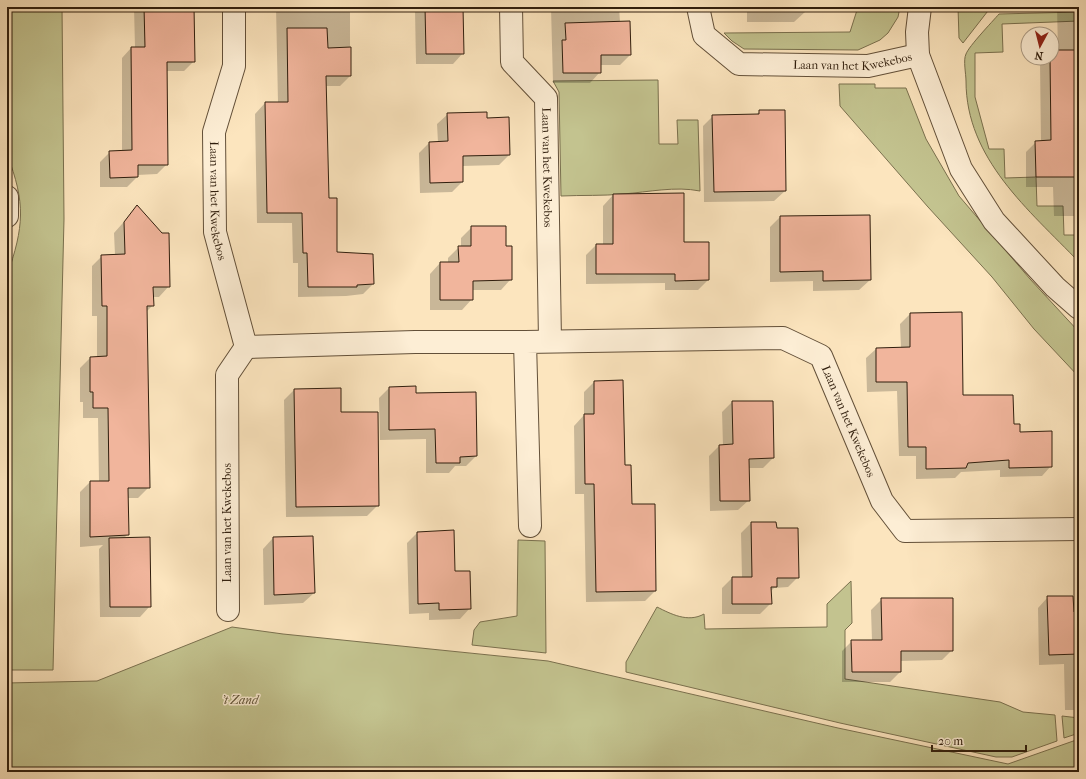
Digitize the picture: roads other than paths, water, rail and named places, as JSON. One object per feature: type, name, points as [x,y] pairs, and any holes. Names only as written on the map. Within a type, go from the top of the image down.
[{"type":"street","name":"Laan van het Kwekebos","points":[[228,610],[227,375],[246,346],[215,232],[214,132],[234,66],[234,7]]},
{"type":"street","name":"Laan van het Kwekebos","points":[[511,7],[512,62],[546,98],[550,342]]},
{"type":"street","name":"Laan van het Kwekebos","points":[[698,7],[704,35],[739,64],[868,66],[918,54]]},
{"type":"street","name":"Laan van het Kwekebos","points":[[920,7],[917,32],[918,54],[962,170],[994,221],[1055,287],[1079,308]]},
{"type":"street","points":[[7,197],[7,216]]},
{"type":"street","name":"Laan van het Kwekebos","points":[[246,346],[415,342],[550,342],[783,338],[821,356],[882,501],[905,531],[1079,529]]},
{"type":"street","points":[[525,342],[530,526]]},
{"type":"park label","name":"'t Zand","points":[[240,700]]}]
